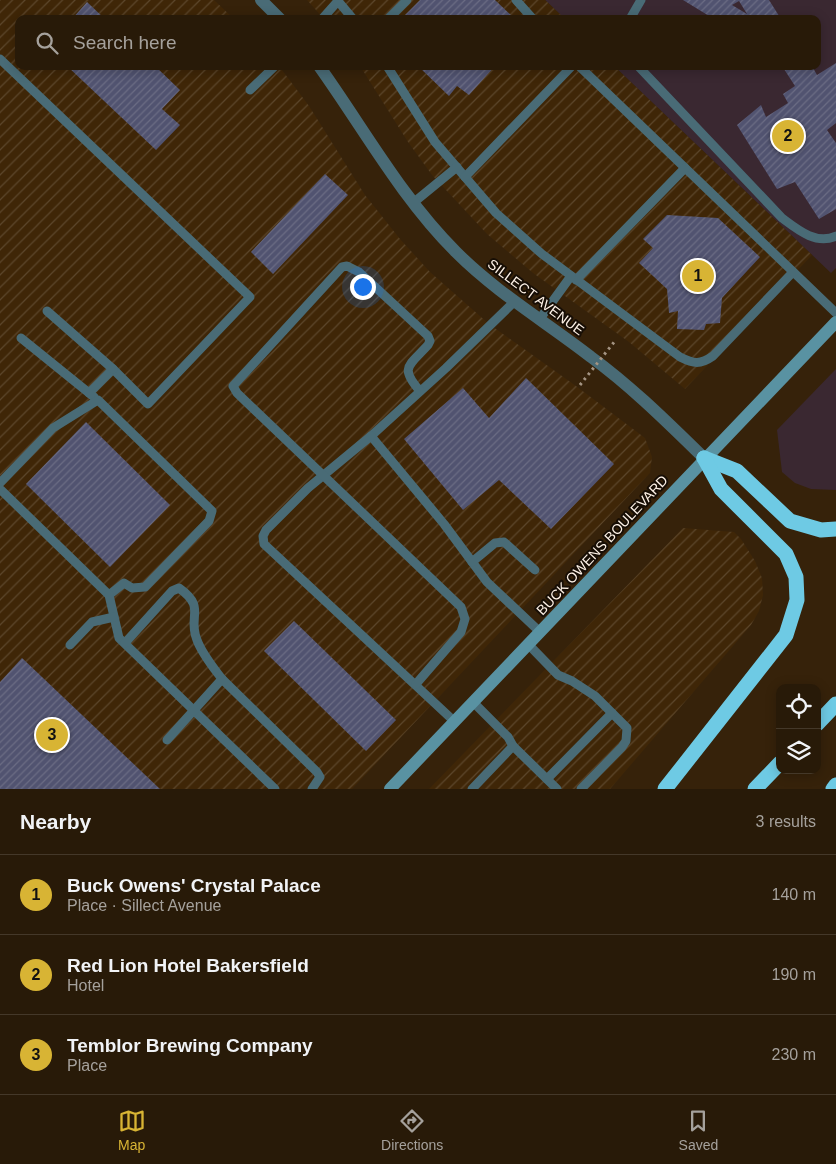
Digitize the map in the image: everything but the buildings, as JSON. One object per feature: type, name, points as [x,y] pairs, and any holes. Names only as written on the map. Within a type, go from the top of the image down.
[{"type":"highway","points":[[704,458],[737,471],[790,521],[821,530],[836,529]]},
{"type":"highway","points":[[666,789],[786,635],[797,600],[796,577],[786,554],[720,489],[704,458]]},
{"type":"highway","points":[[821,720],[836,704]]},
{"type":"highway","points":[[755,789],[776,767]]},
{"type":"highway","points":[[833,789],[836,785]]},
{"type":"main road","name":"BUCK OWENS BOULEVARD","points":[[390,789],[474,703],[704,458],[836,322]]},
{"type":"street","points":[[261,0],[276,15]]},
{"type":"street","name":"SILLECT AVENUE","points":[[322,70],[392,176],[456,252],[514,302],[617,376],[704,458]]},
{"type":"lane","points":[[325,15],[338,0],[350,15]]},
{"type":"lane","points":[[392,15],[407,0]]},
{"type":"lane","points":[[516,0],[529,15]]},
{"type":"lane","points":[[632,15],[640,2]]},
{"type":"lane","points":[[0,59],[250,297],[148,404],[113,369],[47,311]]},
{"type":"lane","points":[[250,90],[271,70]]},
{"type":"lane","points":[[390,70],[435,142],[496,213],[542,254],[680,357],[694,364],[705,362],[714,356],[793,272]]},
{"type":"lane","points":[[465,177],[568,70]]},
{"type":"lane","points":[[582,70],[836,313]]},
{"type":"lane","points":[[642,70],[782,218],[800,232],[812,237],[829,239],[836,236]]},
{"type":"lane","points":[[413,203],[457,167]]},
{"type":"lane","points":[[539,320],[573,278],[685,168]]},
{"type":"lane","points":[[416,684],[461,632],[465,626],[464,613],[456,601],[237,393],[233,386],[342,267],[347,266],[359,272],[428,336],[430,341],[428,345],[409,366],[407,372],[409,378],[420,391]]},
{"type":"lane","points":[[455,722],[264,544],[263,536],[266,530],[324,475],[371,436],[514,302]]},
{"type":"lane","points":[[21,338],[98,400],[212,511],[209,521],[145,587],[132,588],[124,583],[109,595]]},
{"type":"lane","points":[[89,394],[113,369]]},
{"type":"lane","points":[[98,400],[53,428],[0,488],[109,595],[119,638],[275,789]]},
{"type":"lane","points":[[371,436],[444,524],[487,582],[540,632]]},
{"type":"lane","points":[[472,562],[495,544],[504,542],[535,570]]},
{"type":"lane","points":[[125,643],[172,591],[179,588],[192,599],[196,611],[196,638],[202,652],[222,679],[317,772],[320,777],[312,789]]},
{"type":"lane","points":[[70,645],[92,622],[114,617]]},
{"type":"lane","points":[[528,644],[558,675],[572,681],[595,696],[628,728],[626,741],[622,747],[581,789]]},
{"type":"lane","points":[[167,740],[222,679]]},
{"type":"lane","points":[[474,703],[508,737],[513,746],[557,789]]},
{"type":"lane","points":[[547,779],[612,713]]},
{"type":"lane","points":[[472,789],[513,746]]},
{"type":"path","points":[[580,385],[615,341]]},
{"type":"shaded area","points":[[0,0],[214,0],[230,15],[15,15],[15,70],[282,70],[309,106],[365,195],[400,239],[430,272],[489,324],[645,438],[652,457],[650,473],[352,789],[0,789]]},
{"type":"shaded area","points":[[307,0],[545,0],[561,15],[320,15]]},
{"type":"shaded area","points":[[545,0],[836,0],[836,268],[831,273],[618,70],[821,70],[821,15],[561,15]]},
{"type":"shaded area","points":[[363,70],[618,70],[812,255],[685,389],[629,342],[533,273],[487,234],[432,175],[408,142]]},
{"type":"shaded area","points":[[836,369],[836,490],[811,489],[795,483],[782,472],[777,430]]},
{"type":"shaded area","points":[[683,528],[734,532],[741,539],[755,561],[762,578],[763,595],[759,611],[751,625],[610,789],[429,789]]},
{"type":"place","name":"Red Lion Hotel Bakersfield","points":[[788,136]]},
{"type":"place","name":"Buck Owens' Crystal Palace","points":[[698,276]]},
{"type":"place","name":"Temblor Brewing Company","points":[[52,735]]}]
